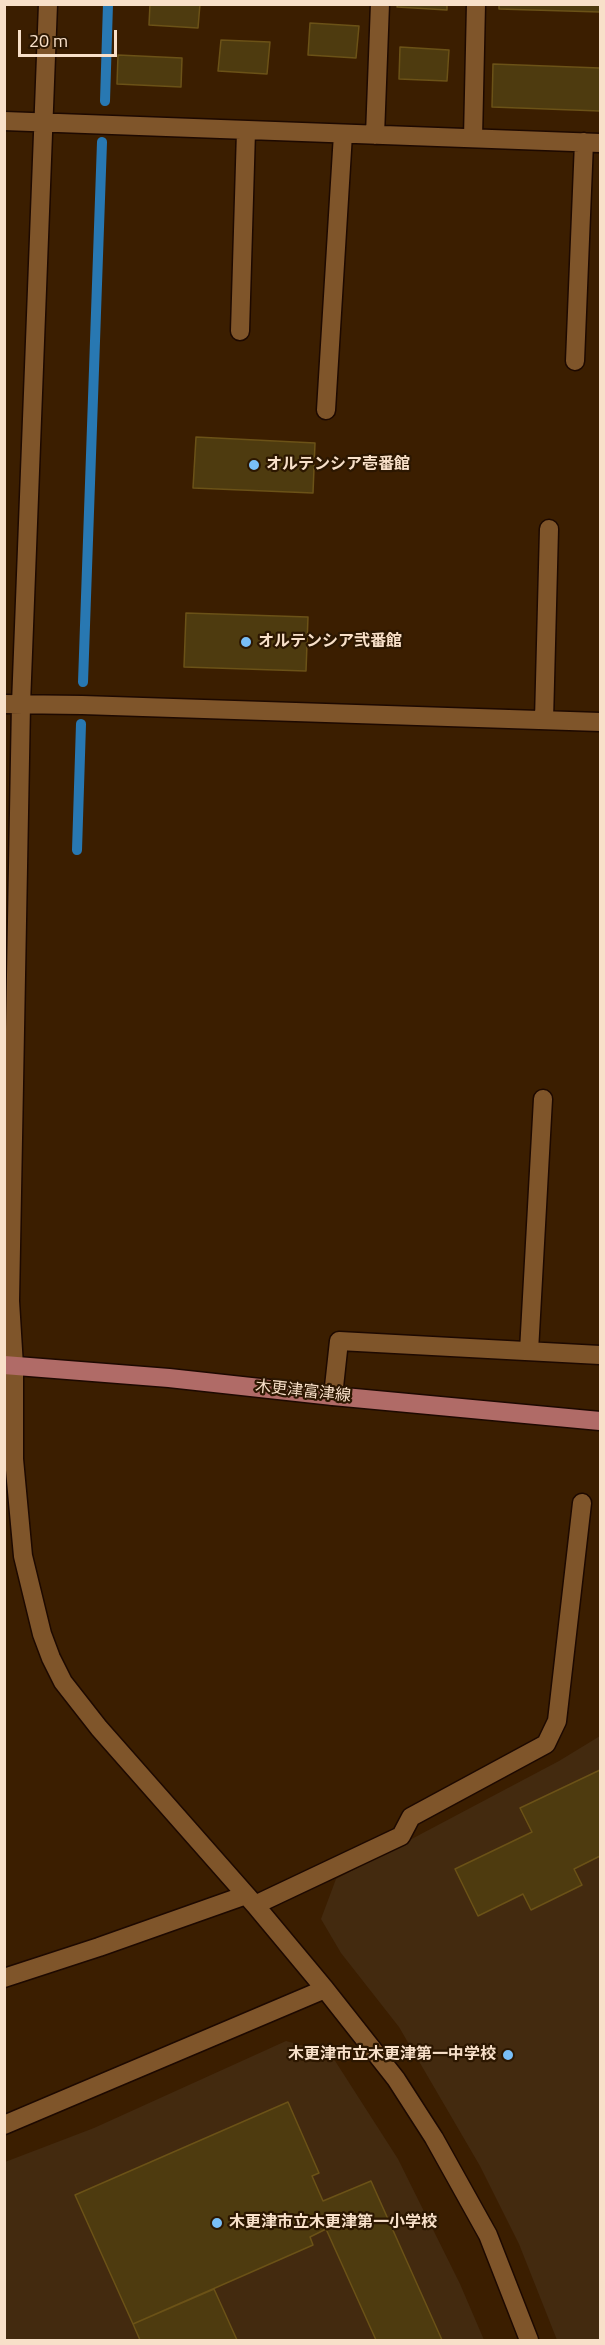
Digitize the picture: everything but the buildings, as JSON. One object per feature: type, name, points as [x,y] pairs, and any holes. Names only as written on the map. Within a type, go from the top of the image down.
[{"type":"main road","name":"木更津富津線","points":[[9,1366],[169,1378],[600,1421]]},
{"type":"street","points":[[48,4],[44,123],[13,704],[9,1366],[14,1459],[23,1556],[42,1634],[63,1682],[99,1728],[251,1900],[396,2079],[434,2138],[488,2235],[529,2340]]},
{"type":"street","points":[[375,135],[380,4]]},
{"type":"street","points":[[473,138],[476,4]]},
{"type":"street","points":[[4,121],[592,142],[575,361]]},
{"type":"street","points":[[240,331],[246,131]]},
{"type":"street","points":[[326,410],[343,134]]},
{"type":"street","points":[[544,720],[549,529]]},
{"type":"street","points":[[13,704],[600,722]]},
{"type":"street","points":[[529,1351],[543,1100]]},
{"type":"street","points":[[333,1396],[339,1341],[600,1355]]},
{"type":"street","points":[[4,1978],[251,1900],[401,1836],[411,1817],[546,1744],[556,1722],[582,1503]]},
{"type":"street","points":[[4,2125],[325,1989]]},
{"type":"shaded area","name":"木更津市立木更津第一中学校","points":[[600,1736],[600,2340],[557,2340],[519,2244],[480,2166],[399,2027],[341,1953],[321,1919],[336,1879],[559,1761]]},
{"type":"shaded area","name":"木更津市立木更津第一小学校","points":[[286,2041],[330,2053],[398,2159],[460,2284],[484,2340],[5,2340],[5,2162],[94,2128]]},
{"type":"waterway","points":[[105,101],[108,4]]},
{"type":"waterway","points":[[83,682],[102,142]]},
{"type":"waterway","points":[[77,850],[81,724]]},
{"type":"place","name":"オルテンシア壱番館","points":[[254,465]]},
{"type":"place","name":"オルテンシア弐番館","points":[[246,642]]},
{"type":"place","name":"木更津市立木更津第一中学校","points":[[508,2055]]},
{"type":"place","name":"木更津市立木更津第一小学校","points":[[217,2223]]}]
